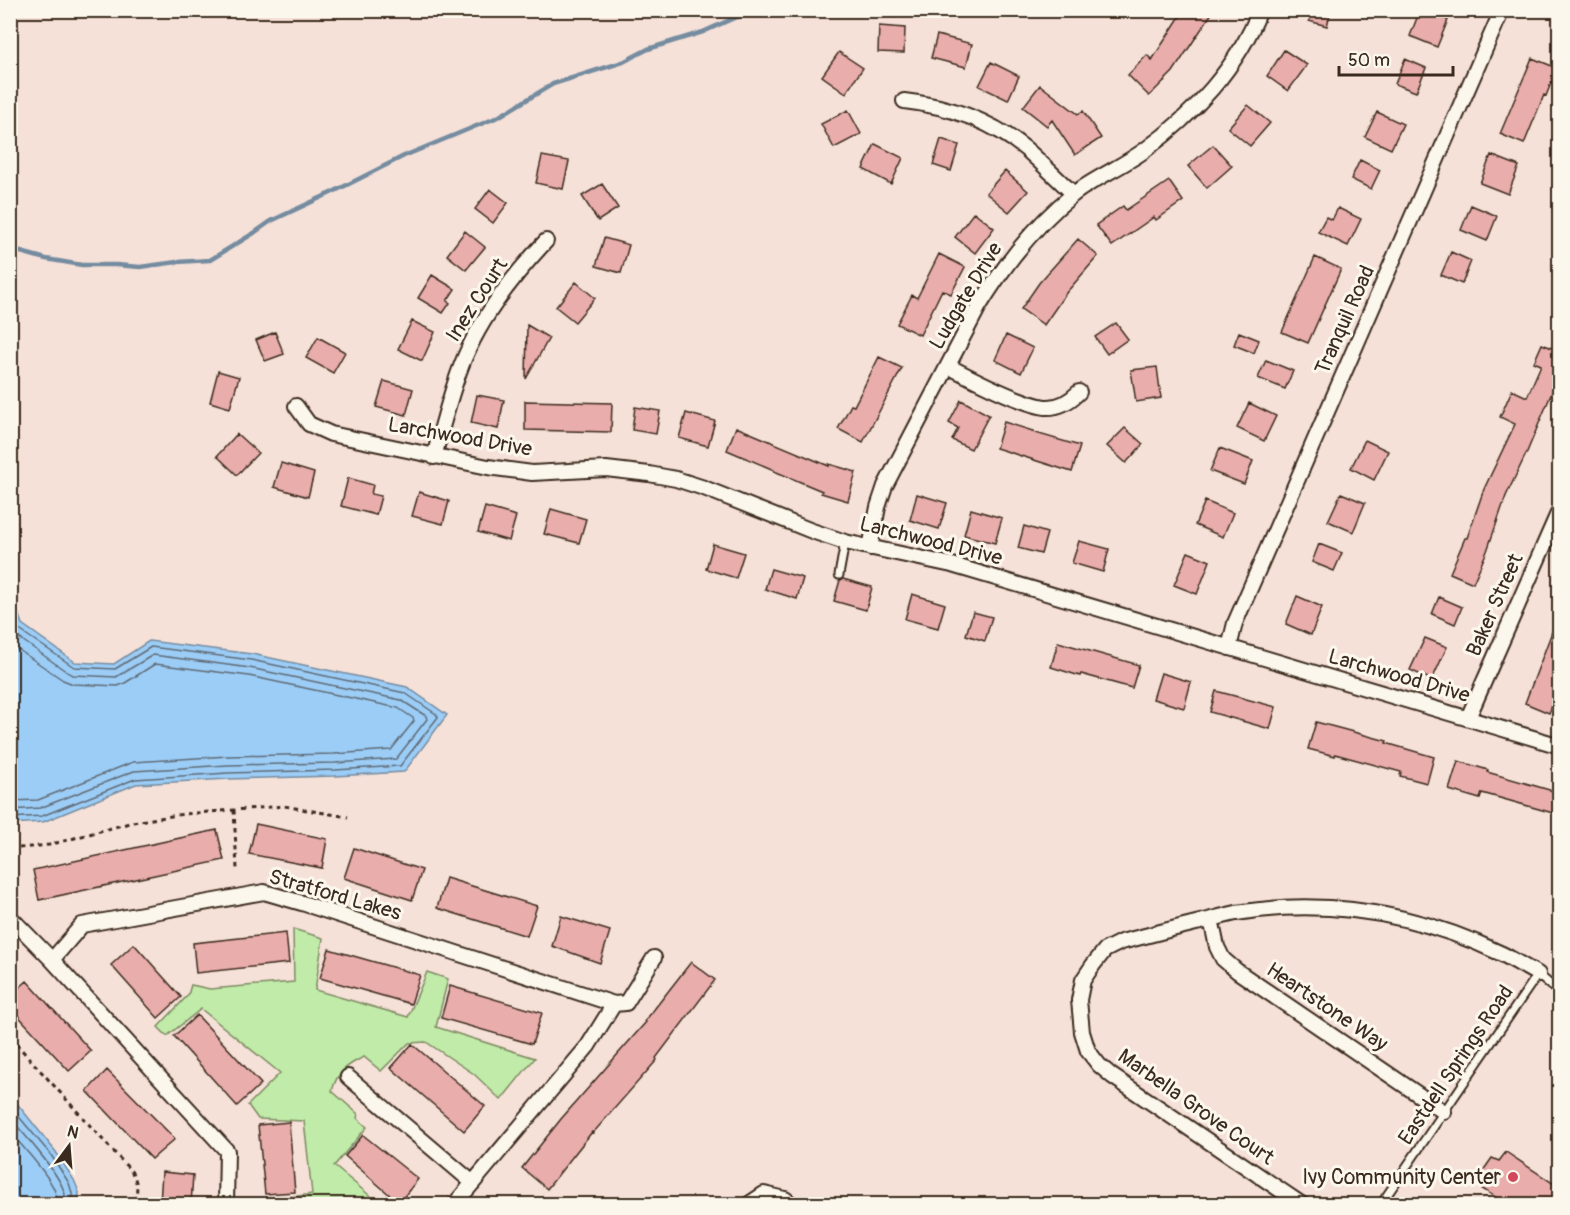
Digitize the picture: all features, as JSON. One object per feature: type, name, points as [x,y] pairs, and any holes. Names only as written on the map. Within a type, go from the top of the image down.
[{"type":"street","name":"Ludgate Drive","points":[[870,548],[878,507],[885,486],[978,308],[995,280],[1043,221],[1086,185],[1144,150],[1198,103],[1220,79],[1239,51],[1260,10]]},
{"type":"street","name":"Tranquil Road","points":[[1229,648],[1235,623],[1503,10]]},
{"type":"street","points":[[904,101],[952,110],[981,120],[1026,150],[1074,194]]},
{"type":"street","name":"Inez Court","points":[[434,457],[464,359],[483,322],[502,291],[546,241]]},
{"type":"street","points":[[948,366],[1031,404],[1046,407],[1060,405],[1079,393]]},
{"type":"street","name":"Larchwood Drive","points":[[296,406],[309,424],[331,434],[434,457],[532,472],[606,469],[676,479],[845,542],[952,565],[1560,746]]},
{"type":"street","name":"Baker Street","points":[[1468,718],[1560,509]]},
{"type":"street","name":"Stratford Lakes","points":[[52,960],[82,925],[264,892],[614,1004]]},
{"type":"street","name":"Marbella Grove Court","points":[[1301,1204],[1112,1076],[1088,1051],[1082,1032],[1079,1000],[1083,980],[1105,950],[1120,942],[1234,914],[1300,907],[1330,908],[1365,912],[1428,925],[1466,938],[1538,974]]},
{"type":"street","points":[[10,917],[227,1152],[225,1204]]},
{"type":"street","name":"Heartstone Way","points":[[1211,919],[1217,948],[1223,959],[1237,971],[1444,1112]]},
{"type":"street","points":[[455,1204],[588,1046],[614,1004],[626,1003],[654,958]]},
{"type":"street","points":[[348,1077],[473,1183]]},
{"type":"street","points":[[749,1204],[764,1194],[785,1199],[791,1204]]},
{"type":"lane","points":[[839,575],[845,542]]},
{"type":"lane","points":[[1538,974],[1560,993]]},
{"type":"lane","name":"Eastdell Springs Road","points":[[1381,1204],[1538,974]]},
{"type":"path","points":[[10,849],[49,845],[133,822],[184,814],[284,806],[348,817]]},
{"type":"path","points":[[234,810],[237,869]]},
{"type":"path","points":[[10,1037],[131,1171],[138,1185],[135,1204]]},
{"type":"green space","points":[[293,929],[323,938],[315,990],[408,1017],[427,972],[448,979],[436,1027],[535,1058],[501,1100],[474,1074],[426,1042],[409,1043],[381,1071],[364,1057],[343,1070],[332,1091],[358,1114],[357,1118],[367,1127],[334,1166],[380,1204],[254,1204],[255,1202],[312,1194],[304,1121],[258,1119],[248,1105],[280,1073],[201,1009],[167,1036],[158,1027],[188,995],[191,985],[210,989],[294,982]]},
{"type":"water","points":[[10,590],[22,624],[75,662],[114,664],[149,641],[252,654],[407,687],[447,715],[404,772],[136,784],[43,822],[11,824]]},
{"type":"water","points":[[11,1096],[56,1152],[74,1180],[79,1192],[78,1204],[11,1204]]},
{"type":"building","points":[[1184,10],[1214,10],[1173,72],[1149,96],[1128,75],[1147,55],[1152,60]]},
{"type":"building","points":[[1312,10],[1331,10],[1327,26],[1309,21]]},
{"type":"building","points":[[1420,10],[1448,20],[1437,47],[1410,36]]},
{"type":"building","points":[[879,26],[905,28],[904,53],[878,52]]},
{"type":"building","points":[[937,35],[972,44],[966,67],[931,58]]},
{"type":"building","points":[[1284,50],[1307,65],[1288,91],[1267,76]]},
{"type":"building","points":[[839,52],[863,68],[846,93],[822,76]]},
{"type":"building","points":[[1532,58],[1557,68],[1524,144],[1500,134]]},
{"type":"building","points":[[1405,59],[1426,68],[1416,92],[1395,84]]},
{"type":"building","points":[[991,62],[1019,76],[1008,100],[979,86]]},
{"type":"building","points":[[1040,85],[1078,114],[1083,111],[1101,138],[1075,155],[1052,120],[1047,126],[1023,107]]},
{"type":"building","points":[[1248,105],[1270,123],[1250,146],[1228,128]]},
{"type":"building","points":[[848,110],[861,134],[834,148],[821,124]]},
{"type":"building","points":[[1377,112],[1403,124],[1391,149],[1365,137]]},
{"type":"building","points":[[941,139],[959,145],[951,171],[933,165]]},
{"type":"building","points":[[875,144],[903,158],[891,184],[863,169]]},
{"type":"building","points":[[1213,145],[1232,166],[1207,188],[1188,166]]},
{"type":"building","points":[[1491,155],[1519,166],[1508,194],[1480,183]]},
{"type":"building","points":[[542,156],[569,161],[563,189],[536,183]]},
{"type":"building","points":[[1360,160],[1380,170],[1371,189],[1351,179]]},
{"type":"building","points":[[1005,171],[1028,191],[1009,212],[986,193]]},
{"type":"building","points":[[1169,181],[1183,201],[1156,220],[1154,217],[1112,246],[1096,225],[1123,206],[1126,210]]},
{"type":"building","points":[[602,184],[618,208],[598,221],[582,196]]},
{"type":"building","points":[[490,189],[508,203],[493,223],[475,209]]},
{"type":"building","points":[[1471,205],[1497,216],[1487,241],[1461,230]]},
{"type":"building","points":[[1338,208],[1361,219],[1348,246],[1318,232],[1326,217],[1332,220]]},
{"type":"building","points":[[974,212],[994,228],[975,253],[955,237]]},
{"type":"building","points":[[465,231],[485,247],[466,270],[447,255]]},
{"type":"building","points":[[604,238],[629,245],[621,273],[596,266]]},
{"type":"building","points":[[1078,239],[1098,256],[1066,293],[1044,325],[1021,309],[1039,283]]},
{"type":"building","points":[[1451,252],[1471,261],[1462,284],[1441,275]]},
{"type":"building","points":[[939,254],[965,267],[951,294],[942,290],[920,335],[897,324],[912,295],[917,298]]},
{"type":"building","points":[[1315,257],[1341,269],[1308,343],[1282,332]]},
{"type":"building","points":[[432,275],[455,289],[443,313],[418,298]]},
{"type":"building","points":[[576,282],[595,298],[575,322],[556,307]]},
{"type":"building","points":[[412,321],[435,332],[422,361],[398,349]]},
{"type":"building","points":[[1116,323],[1128,339],[1107,354],[1095,337]]},
{"type":"building","points":[[527,325],[549,338],[526,379]]},
{"type":"building","points":[[275,332],[284,354],[265,361],[256,340]]},
{"type":"building","points":[[1239,332],[1259,340],[1254,353],[1234,345]]},
{"type":"building","points":[[1006,335],[1033,348],[1021,373],[995,360]]},
{"type":"building","points":[[318,337],[345,352],[333,373],[306,358]]},
{"type":"building","points":[[1542,344],[1560,351],[1560,378],[1506,496],[1473,583],[1450,573],[1467,538],[1484,489],[1515,424],[1500,417],[1512,390],[1527,397],[1541,365],[1534,362]]},
{"type":"building","points":[[879,357],[902,368],[863,442],[838,429],[851,405],[854,406]]},
{"type":"building","points":[[1266,360],[1293,371],[1285,389],[1258,378]]},
{"type":"building","points":[[1157,367],[1161,398],[1136,402],[1131,370]]},
{"type":"building","points":[[218,371],[239,377],[230,408],[210,402]]},
{"type":"building","points":[[384,381],[413,389],[406,415],[376,407]]},
{"type":"building","points":[[477,395],[504,400],[498,429],[471,423]]},
{"type":"building","points":[[961,400],[989,415],[971,449],[952,440],[958,428],[949,423]]},
{"type":"building","points":[[525,401],[612,403],[611,432],[525,430]]},
{"type":"building","points":[[1249,403],[1276,416],[1264,441],[1237,428]]},
{"type":"building","points":[[635,407],[660,411],[656,434],[632,430]]},
{"type":"building","points":[[686,413],[715,421],[708,446],[679,438]]},
{"type":"building","points":[[1004,422],[1080,446],[1072,472],[996,448]]},
{"type":"building","points":[[736,427],[829,466],[829,464],[856,472],[848,501],[821,493],[822,491],[727,450]]},
{"type":"building","points":[[1125,428],[1143,444],[1126,463],[1107,446]]},
{"type":"building","points":[[237,434],[258,453],[237,475],[217,456]]},
{"type":"building","points":[[1365,440],[1388,451],[1374,480],[1351,468]]},
{"type":"building","points":[[1220,448],[1253,461],[1244,484],[1210,471]]},
{"type":"building","points":[[281,463],[314,473],[308,497],[274,487]]},
{"type":"building","points":[[348,478],[373,485],[371,494],[381,496],[376,515],[341,506]]},
{"type":"building","points":[[419,492],[449,501],[443,524],[412,516]]},
{"type":"building","points":[[1341,493],[1365,503],[1353,532],[1328,521]]},
{"type":"building","points":[[917,494],[947,503],[939,529],[910,520]]},
{"type":"building","points":[[1205,501],[1233,513],[1223,537],[1195,525]]},
{"type":"building","points":[[485,507],[516,516],[509,541],[478,532]]},
{"type":"building","points":[[551,509],[586,519],[579,543],[544,534]]},
{"type":"building","points":[[971,509],[1002,518],[995,543],[964,535]]},
{"type":"building","points":[[1024,526],[1047,533],[1041,554],[1018,548]]},
{"type":"building","points":[[1079,541],[1109,549],[1103,572],[1072,563]]},
{"type":"building","points":[[713,544],[744,553],[736,578],[706,569]]},
{"type":"building","points":[[1319,544],[1342,553],[1334,571],[1312,562]]},
{"type":"building","points":[[1188,552],[1210,561],[1197,594],[1174,585]]},
{"type":"building","points":[[771,569],[803,578],[797,599],[765,589]]},
{"type":"building","points":[[840,580],[872,587],[866,610],[834,601]]},
{"type":"building","points":[[912,594],[945,604],[938,628],[905,619]]},
{"type":"building","points":[[1297,596],[1322,607],[1311,635],[1286,624]]},
{"type":"building","points":[[1439,597],[1462,607],[1455,624],[1432,614]]},
{"type":"building","points":[[973,612],[992,617],[985,641],[966,635]]},
{"type":"building","points":[[1558,616],[1560,616],[1560,688],[1549,713],[1525,703]]},
{"type":"building","points":[[1425,638],[1447,647],[1432,680],[1410,670]]},
{"type":"building","points":[[1058,642],[1139,665],[1132,688],[1051,667]]},
{"type":"building","points":[[1161,673],[1191,682],[1184,708],[1153,699]]},
{"type":"building","points":[[1216,691],[1276,707],[1270,729],[1210,712]]},
{"type":"building","points":[[1316,722],[1387,741],[1386,743],[1434,757],[1427,783],[1400,776],[1401,772],[1308,749]]},
{"type":"building","points":[[1458,761],[1488,770],[1487,772],[1560,793],[1560,815],[1482,793],[1480,799],[1449,790]]},
{"type":"building","points":[[256,824],[327,839],[322,868],[249,854]]},
{"type":"building","points":[[217,830],[224,860],[39,900],[33,870]]},
{"type":"building","points":[[354,848],[422,870],[412,900],[344,878]]},
{"type":"building","points":[[446,878],[537,906],[527,936],[437,908]]},
{"type":"building","points":[[561,916],[610,931],[600,963],[552,946]]},
{"type":"building","points":[[286,933],[289,963],[196,973],[193,943]]},
{"type":"building","points":[[134,944],[181,997],[158,1018],[111,965]]},
{"type":"building","points":[[329,949],[420,975],[411,1004],[320,978]]},
{"type":"building","points":[[691,962],[715,980],[656,1058],[657,1060],[592,1132],[547,1189],[522,1168],[561,1119],[646,1022]]},
{"type":"building","points":[[27,981],[91,1051],[69,1071],[10,1007],[10,996]]},
{"type":"building","points":[[450,986],[542,1013],[532,1044],[441,1018]]},
{"type":"building","points":[[197,1015],[261,1084],[237,1106],[174,1036]]},
{"type":"building","points":[[412,1044],[485,1106],[464,1131],[391,1068]]},
{"type":"building","points":[[107,1070],[175,1139],[152,1159],[87,1091]]},
{"type":"building","points":[[289,1122],[295,1192],[265,1194],[258,1125]]},
{"type":"building","points":[[363,1135],[418,1179],[399,1203],[345,1156]]},
{"type":"building","name":"Ivy Community Center","points":[[1506,1152],[1560,1188],[1560,1204],[1506,1204],[1481,1188],[1487,1179],[1480,1175],[1492,1158],[1499,1161]]},
{"type":"building","points":[[162,1172],[193,1175],[191,1204],[160,1204]]},
{"type":"waterway","points":[[10,249],[46,259],[82,265],[140,267],[210,260],[271,221],[404,156],[498,117],[553,84],[623,62],[648,49],[703,32],[759,10]]},
{"type":"place","name":"Ivy Community Center","points":[[1513,1177]]}]
